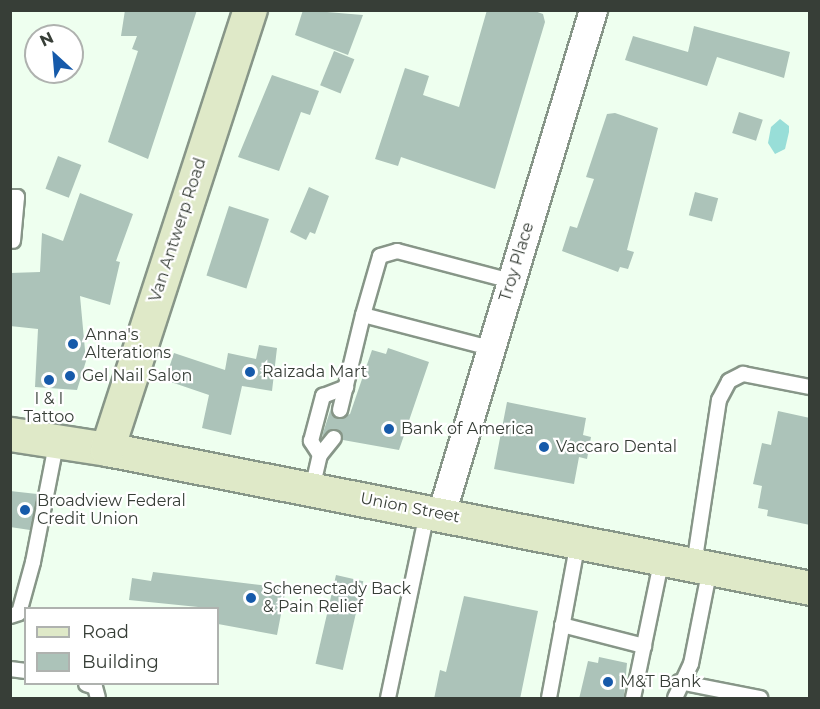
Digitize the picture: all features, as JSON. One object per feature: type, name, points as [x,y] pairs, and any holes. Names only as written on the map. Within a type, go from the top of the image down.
[{"type":"main road","name":"Van Antwerp Road","points":[[107,448],[249,10]]},
{"type":"main road","name":"Union Street","points":[[10,434],[107,448],[810,588]]},
{"type":"street","name":"Troy Place","points":[[434,513],[490,348],[593,10]]},
{"type":"lane","points":[[10,197],[17,198],[13,241]]},
{"type":"lane","points":[[340,410],[380,256],[397,252],[511,281]]},
{"type":"lane","points":[[363,315],[490,348]]},
{"type":"lane","points":[[675,699],[679,682],[691,664],[719,400],[729,381],[743,374],[810,387]]},
{"type":"lane","points":[[320,454],[311,441],[323,396],[346,387]]},
{"type":"lane","points":[[312,489],[320,454],[333,438]]},
{"type":"lane","points":[[10,616],[19,613],[33,562],[57,440]]},
{"type":"lane","points":[[388,699],[434,513]]},
{"type":"lane","points":[[549,699],[578,541]]},
{"type":"lane","points":[[633,699],[662,558]]},
{"type":"lane","points":[[562,625],[644,646]]},
{"type":"lane","points":[[679,682],[759,699]]},
{"type":"lane","points":[[89,685],[95,687],[98,699]]},
{"type":"water","points":[[780,119],[789,126],[789,132],[785,149],[775,154],[768,143],[771,127]]},
{"type":"building","points":[[125,10],[197,10],[148,159],[108,142],[138,51],[132,49],[137,36],[121,36]]},
{"type":"building","points":[[303,10],[363,15],[348,55],[295,35]]},
{"type":"building","points":[[487,10],[532,10],[543,14],[545,22],[495,189],[401,157],[398,166],[375,159],[405,68],[429,76],[423,95],[459,107]]},
{"type":"building","points":[[694,26],[790,52],[784,78],[717,57],[707,86],[625,60],[633,36],[688,52]]},
{"type":"building","points":[[334,51],[354,59],[341,94],[320,85]]},
{"type":"building","points":[[272,75],[319,91],[310,115],[301,112],[279,171],[238,157]]},
{"type":"building","points":[[739,112],[763,120],[756,141],[732,133]]},
{"type":"building","points":[[615,113],[658,128],[627,250],[634,252],[628,269],[620,267],[618,272],[562,251],[570,226],[577,228],[594,179],[586,177],[607,114]]},
{"type":"building","points":[[58,156],[81,165],[69,198],[45,189]]},
{"type":"building","points":[[309,187],[329,196],[315,234],[310,232],[306,240],[290,232]]},
{"type":"building","points":[[695,192],[718,198],[712,221],[689,215]]},
{"type":"building","points":[[80,193],[133,214],[116,261],[120,262],[110,305],[80,296],[86,361],[77,390],[35,387],[38,329],[10,326],[10,273],[40,272],[42,233],[63,241]]},
{"type":"building","points":[[229,206],[269,219],[246,288],[206,275]]},
{"type":"building","points":[[259,345],[277,348],[272,391],[242,386],[231,435],[202,428],[209,395],[165,380],[174,353],[225,370],[228,353],[256,359]]},
{"type":"building","points":[[388,348],[429,362],[399,450],[343,440],[336,429],[322,436],[331,408],[337,419],[350,414],[372,350],[386,354]]},
{"type":"building","name":"Vaccaro Dental","points":[[507,402],[586,418],[583,435],[591,437],[587,459],[579,457],[574,484],[494,469]]},
{"type":"building","points":[[778,411],[810,418],[810,525],[767,516],[768,510],[758,508],[762,486],[753,484],[762,443],[771,445]]},
{"type":"building","name":"Broadview Federal Credit Union","points":[[10,491],[37,494],[30,530],[10,527]]},
{"type":"building","points":[[153,572],[286,588],[277,635],[219,624],[219,607],[129,600],[132,578],[151,581]]},
{"type":"building","points":[[336,575],[363,581],[343,670],[316,664]]},
{"type":"building","points":[[464,596],[538,611],[520,699],[434,699],[440,670],[446,672]]},
{"type":"building","name":"M&T Bank","points":[[599,657],[627,663],[624,697],[579,699],[588,661],[598,663]]},
{"type":"place","name":"Anna's Alterations","points":[[73,344]]},
{"type":"place","name":"Raizada Mart","points":[[250,372]]},
{"type":"place","name":"Gel Nail Salon","points":[[70,376]]},
{"type":"place","name":"I & I Tattoo","points":[[49,380]]},
{"type":"place","name":"Bank of America","points":[[389,429]]},
{"type":"place","name":"Vaccaro Dental","points":[[544,447]]},
{"type":"place","name":"Broadview Federal Credit Union","points":[[25,510]]},
{"type":"place","name":"Schenectady Back & Pain Relief","points":[[251,598]]},
{"type":"place","name":"M&T Bank","points":[[608,682]]}]
